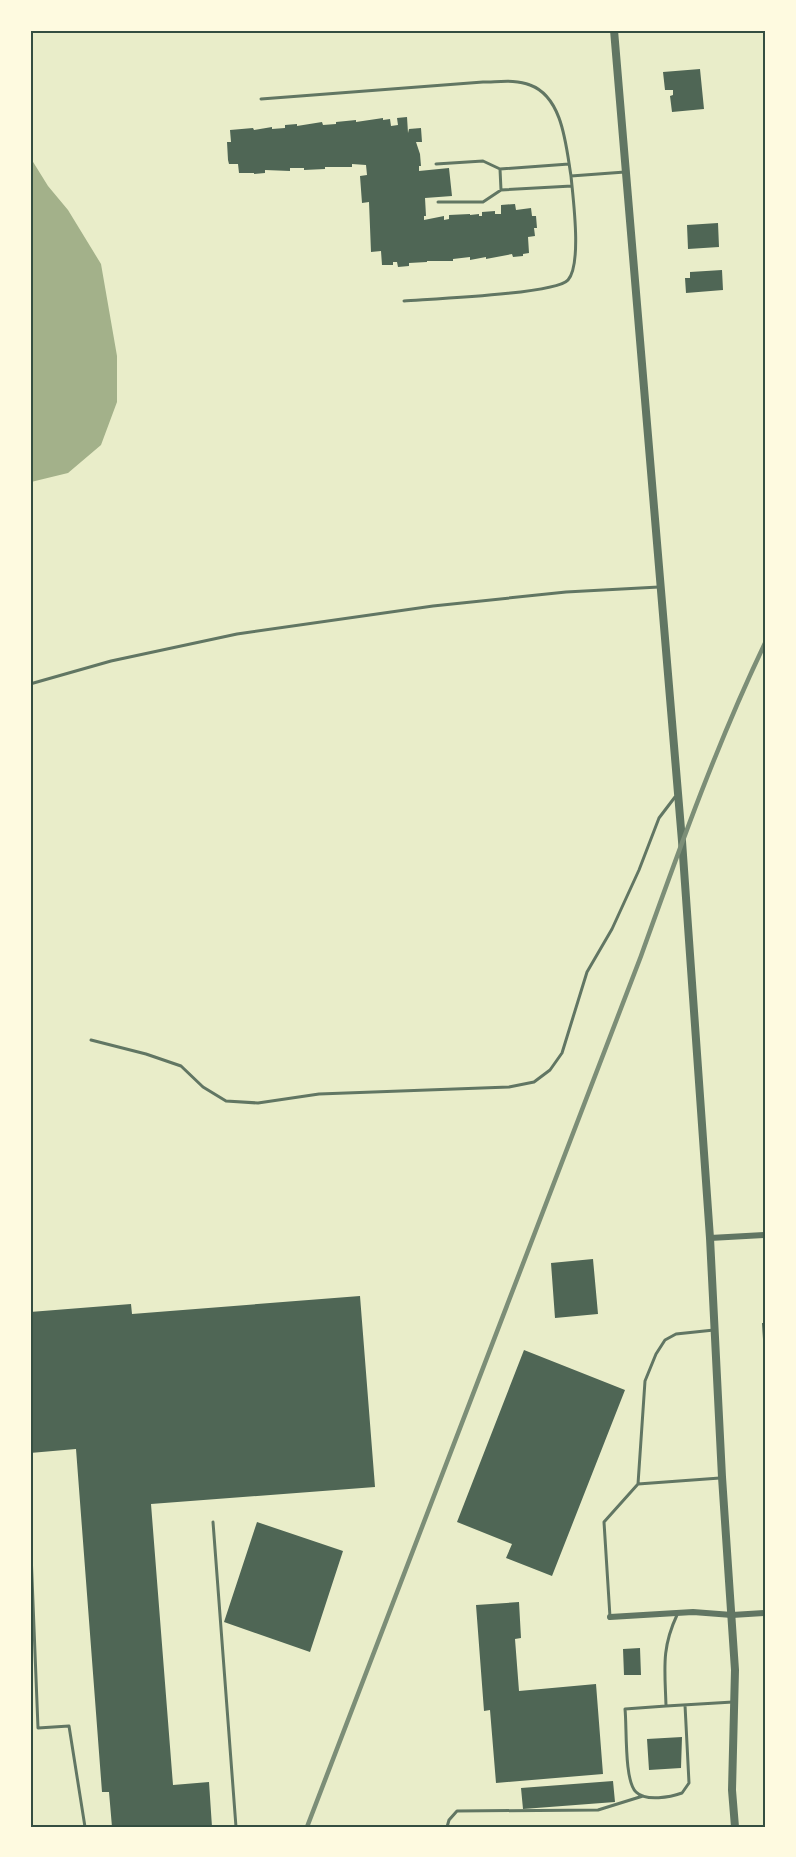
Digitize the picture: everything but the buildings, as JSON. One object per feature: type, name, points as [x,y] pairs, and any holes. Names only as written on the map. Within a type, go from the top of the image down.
[{"type":"street","points":[[614,30],[678,793],[710,1238],[722,1477],[732,1615],[735,1702],[732,1766],[735,1827]]},
{"type":"street","points":[[710,1238],[766,1235]]},
{"type":"street","points":[[610,1617],[693,1612],[732,1615],[766,1613]]},
{"type":"lane","points":[[261,99],[512,81],[531,85],[548,98],[562,123],[571,176],[576,256],[574,270],[567,282],[528,291],[404,301]]},
{"type":"lane","points":[[436,164],[483,161],[500,169],[569,164]]},
{"type":"lane","points":[[500,169],[501,190]]},
{"type":"lane","points":[[571,176],[625,172]]},
{"type":"lane","points":[[438,202],[483,202],[501,190],[572,186]]},
{"type":"lane","points":[[30,684],[111,662],[237,634],[433,606],[566,592],[661,587]]},
{"type":"lane","points":[[91,1040],[146,1054],[181,1066],[203,1087],[226,1101],[258,1103],[319,1094],[509,1087],[534,1082],[550,1071],[562,1053],[587,972],[612,929],[639,870],[659,818],[678,793]]},
{"type":"lane","points":[[610,1617],[603,1522],[638,1484],[645,1381],[656,1354],[665,1340],[676,1334],[714,1330]]},
{"type":"lane","points":[[638,1484],[722,1477]]},
{"type":"lane","points":[[213,1522],[236,1827]]},
{"type":"lane","points":[[30,1528],[38,1728],[69,1726],[85,1827]]},
{"type":"lane","points":[[666,1706],[665,1646],[677,1614]]},
{"type":"lane","points":[[643,1796],[636,1792],[630,1777],[626,1709],[735,1702]]},
{"type":"lane","points":[[447,1827],[448,1820],[457,1811],[598,1810],[643,1796],[675,1796],[682,1793],[689,1783],[685,1705]]},
{"type":"shaded area","points":[[30,157],[48,186],[68,210],[101,264],[117,356],[117,402],[101,445],[68,473],[31,482]]},
{"type":"railway","points":[[307,1827],[641,956],[699,797],[766,641]]}]
